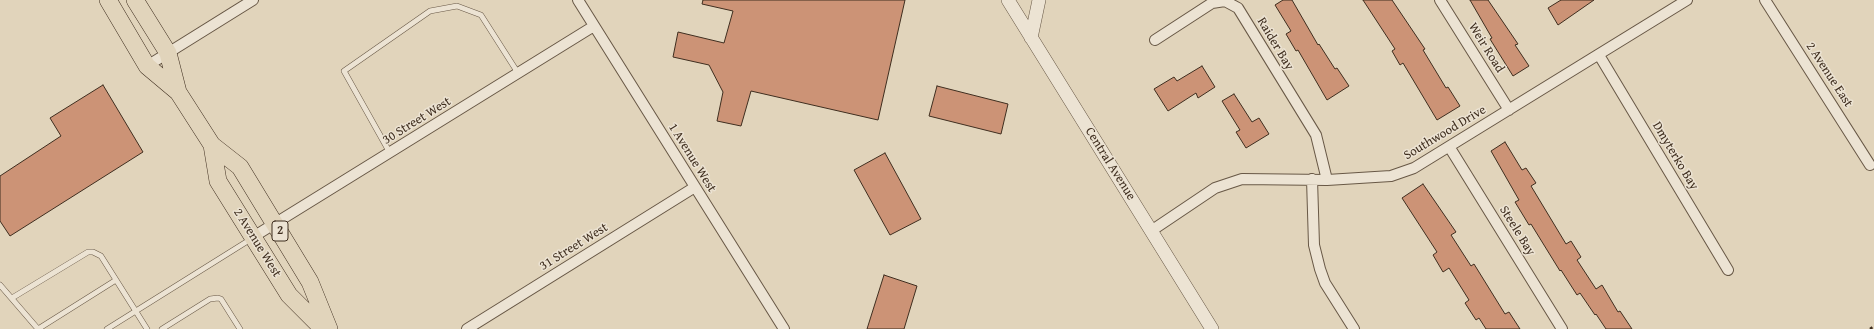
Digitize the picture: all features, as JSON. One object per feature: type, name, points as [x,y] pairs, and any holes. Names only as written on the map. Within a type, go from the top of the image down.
[{"type":"highway","name":"2 Avenue West","points":[[108,0],[148,66],[178,92],[212,145],[240,167],[310,282],[329,329]]},
{"type":"highway","name":"2 Avenue West","points":[[135,0],[168,53],[178,92]]},
{"type":"highway","name":"2 Avenue West","points":[[212,145],[218,181],[289,295],[323,329]]},
{"type":"street","points":[[148,66],[253,0]]},
{"type":"street","name":"1 Avenue West","points":[[578,0],[784,329]]},
{"type":"street","name":"Central Avenue","points":[[1009,0],[1031,38],[1212,329]]},
{"type":"street","points":[[1031,38],[1039,0]]},
{"type":"street","name":"Weir Road","points":[[1440,0],[1509,110]]},
{"type":"street","name":"Southwood Drive","points":[[1151,231],[1215,188],[1242,179],[1327,180],[1391,176],[1414,168],[1450,148],[1687,0]]},
{"type":"street","name":"2 Avenue East","points":[[1765,0],[1870,165]]},
{"type":"street","name":"Raider Bay","points":[[1155,40],[1212,3],[1225,1],[1238,8],[1316,135],[1327,180]]},
{"type":"street","name":"30 Street West","points":[[253,237],[594,26]]},
{"type":"street","name":"Dmyterko Bay","points":[[1599,55],[1728,270]]},
{"type":"street","name":"Steele Bay","points":[[1450,148],[1562,329]]},
{"type":"street","points":[[1312,180],[1314,245],[1320,269],[1325,282],[1354,329]]},
{"type":"street","name":"31 Street West","points":[[467,329],[695,188]]},
{"type":"lane","points":[[390,153],[344,71],[430,11],[457,6],[481,15],[518,73]]},
{"type":"lane","points":[[107,329],[253,237]]},
{"type":"lane","points":[[12,298],[88,252],[93,252],[101,256],[147,329]]},
{"type":"lane","points":[[0,285],[38,329],[116,280]]},
{"type":"lane","points":[[162,329],[210,299],[218,298],[221,299],[240,329]]},
{"type":"path","points":[[1870,329],[1874,326]]},
{"type":"building","points":[[703,0],[905,0],[878,120],[751,91],[741,126],[717,121],[723,92],[709,65],[673,57],[678,32],[724,43],[733,11],[702,4]]},
{"type":"building","points":[[1283,0],[1292,0],[1318,45],[1319,44],[1335,69],[1337,68],[1349,86],[1327,100],[1298,50],[1296,51],[1286,34],[1291,31],[1275,5]]},
{"type":"building","points":[[1363,0],[1392,0],[1425,49],[1423,50],[1446,88],[1448,87],[1460,106],[1437,120],[1403,63],[1400,65],[1392,51],[1395,49]]},
{"type":"building","points":[[1470,0],[1488,0],[1518,44],[1515,45],[1529,66],[1513,76],[1490,39],[1492,38]]},
{"type":"building","points":[[1561,0],[1594,0],[1558,25],[1548,8]]},
{"type":"building","points":[[1202,66],[1215,87],[1198,98],[1196,93],[1168,111],[1154,89],[1174,77],[1177,81]]},
{"type":"building","points":[[103,85],[143,152],[10,236],[0,221],[0,176],[61,136],[50,118]]},
{"type":"building","points":[[937,86],[1008,104],[1001,134],[929,116]]},
{"type":"building","points":[[1234,94],[1252,122],[1259,118],[1269,134],[1246,148],[1236,132],[1240,130],[1222,101]]},
{"type":"building","points":[[1505,142],[1522,170],[1526,168],[1536,183],[1531,186],[1566,244],[1571,241],[1581,257],[1577,260],[1596,289],[1602,285],[1618,312],[1620,311],[1632,329],[1606,329],[1580,293],[1577,295],[1561,270],[1560,271],[1531,224],[1529,225],[1515,202],[1519,200],[1491,151]]},
{"type":"building","points":[[885,153],[921,219],[890,235],[854,170]]},
{"type":"building","points":[[1423,184],[1456,232],[1451,235],[1471,266],[1474,264],[1505,314],[1509,312],[1520,329],[1486,329],[1479,318],[1476,320],[1465,303],[1469,300],[1449,268],[1443,272],[1433,255],[1437,252],[1402,198]]},
{"type":"building","points":[[884,275],[917,286],[904,329],[867,329]]}]
